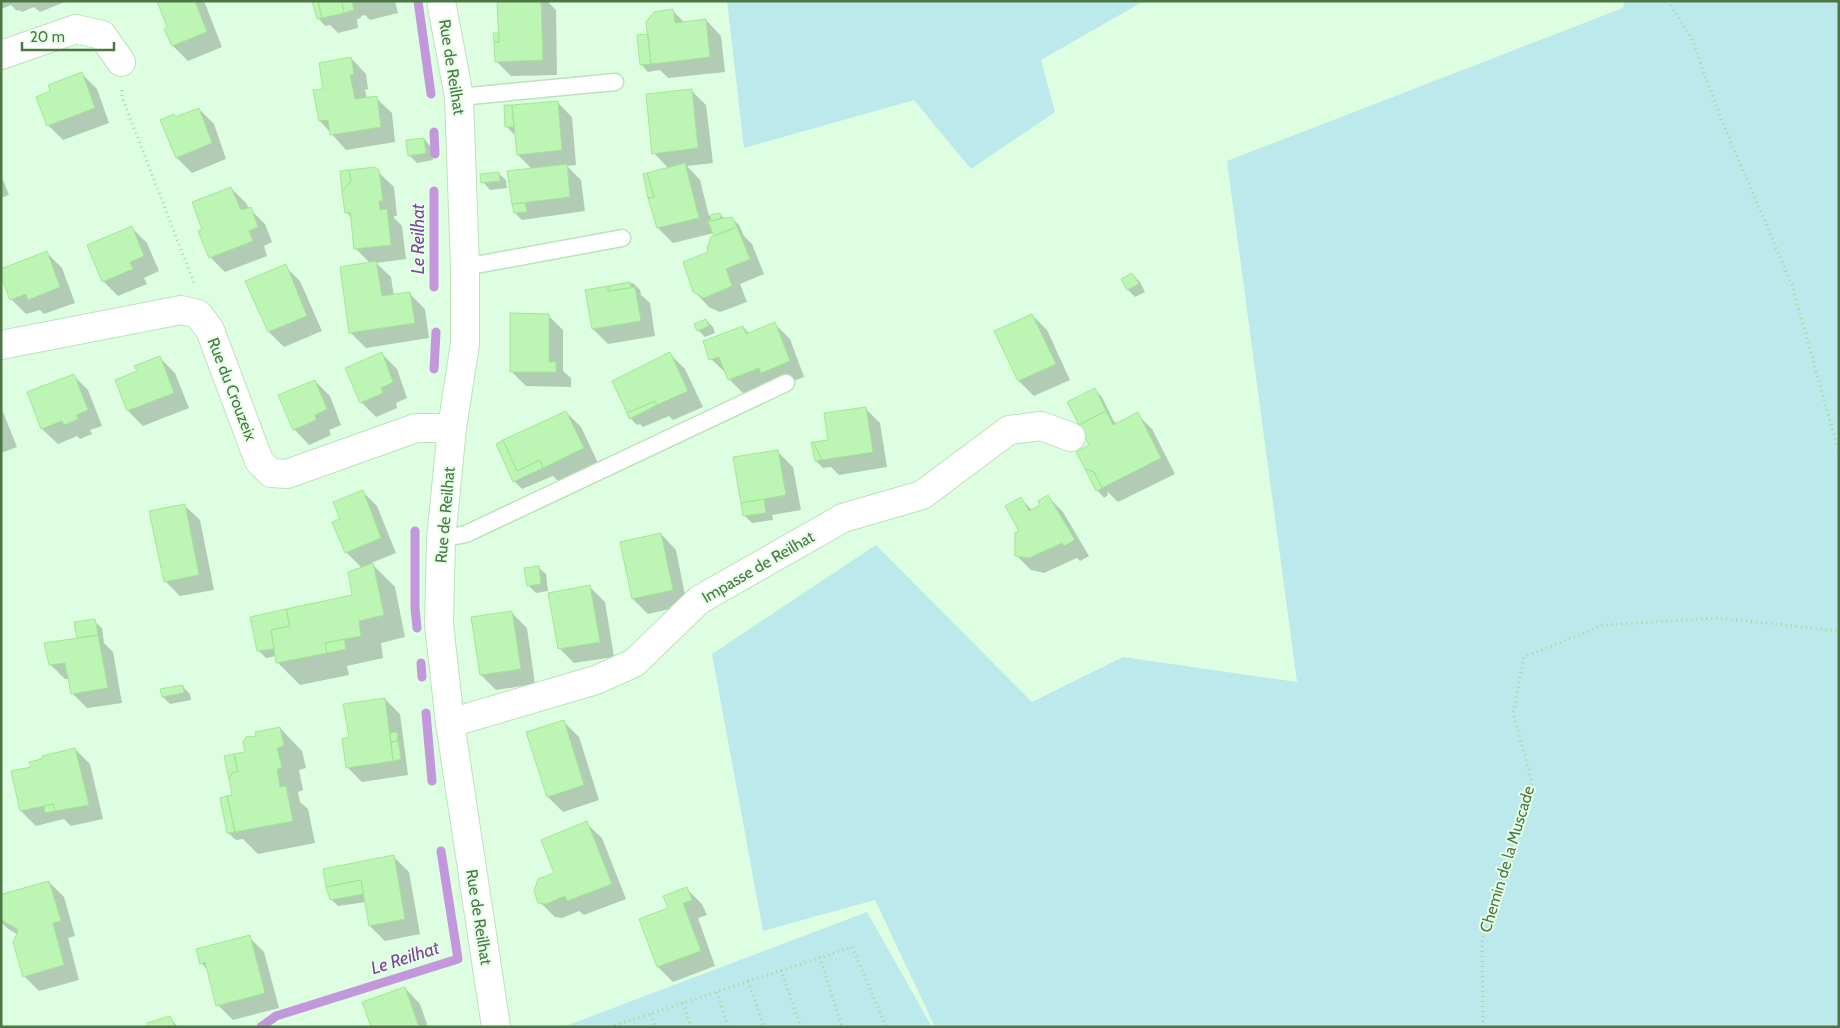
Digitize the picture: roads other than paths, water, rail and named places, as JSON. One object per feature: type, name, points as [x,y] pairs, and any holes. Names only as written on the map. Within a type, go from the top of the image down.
[{"type":"street","name":"Rue de Reilhat","points":[[441,1],[459,97],[465,266],[465,344],[452,428],[441,539],[439,624],[450,723],[496,1027]]},
{"type":"street","points":[[1,55],[76,29],[102,35],[121,62]]},
{"type":"street","name":"Rue du Crouzeix","points":[[1,345],[181,310],[198,314],[210,330],[259,461],[271,473],[287,474],[416,428],[452,428]]},
{"type":"street","name":"Impasse de Reilhat","points":[[450,723],[596,680],[634,662],[699,600],[843,518],[922,495],[1009,430],[1041,426],[1071,437]]},
{"type":"lane","points":[[459,97],[615,82]]},
{"type":"lane","points":[[465,266],[622,238]]},
{"type":"lane","points":[[441,539],[466,534],[786,383]]},
{"type":"waterway","name":"Le Reilhat","points":[[418,1],[431,94]]},
{"type":"waterway","name":"Le Reilhat","points":[[434,132],[435,154]]},
{"type":"waterway","name":"Le Reilhat","points":[[434,191],[434,287]]},
{"type":"waterway","name":"Le Reilhat","points":[[434,369],[436,332]]},
{"type":"waterway","name":"Le Reilhat","points":[[415,531],[415,608],[417,628]]},
{"type":"waterway","name":"Le Reilhat","points":[[421,663],[422,677]]},
{"type":"waterway","name":"Le Reilhat","points":[[426,713],[432,781]]},
{"type":"waterway","name":"Le Reilhat","points":[[261,1027],[276,1016],[458,959],[441,851]]}]
